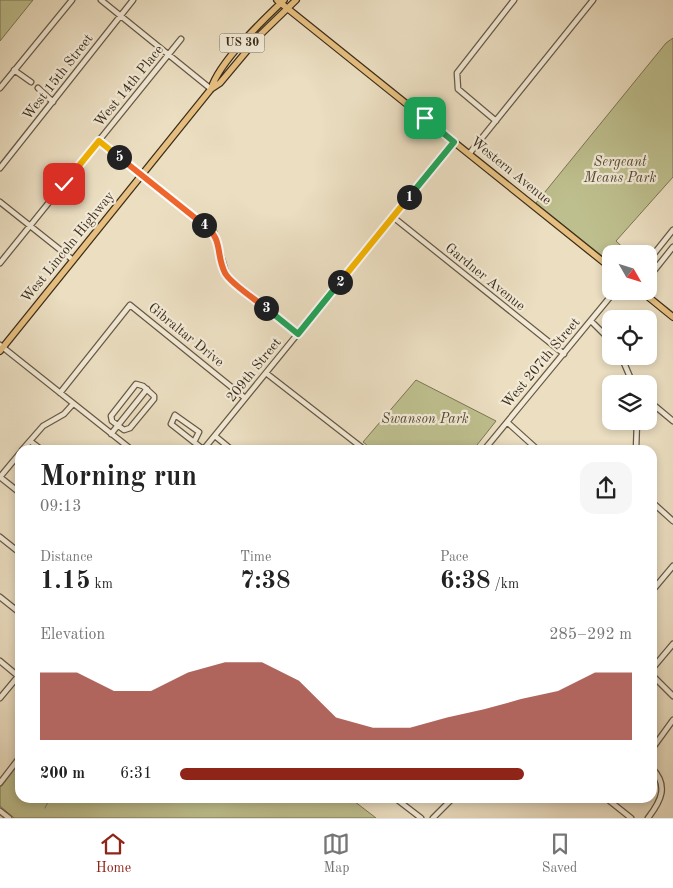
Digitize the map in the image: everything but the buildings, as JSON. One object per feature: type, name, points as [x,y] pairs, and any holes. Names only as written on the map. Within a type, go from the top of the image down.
[{"type":"main road","name":"US 30","points":[[288,8],[296,0]]},
{"type":"main road","name":"Western Avenue","points":[[281,1],[602,261]]},
{"type":"main road","name":"West Lincoln Highway","points":[[211,89],[214,79],[235,52],[281,1]]},
{"type":"main road","name":"West Lincoln Highway","points":[[1,347],[211,89],[220,83],[261,34],[288,8]]},
{"type":"main road","points":[[652,300],[673,317]]},
{"type":"street","points":[[0,88],[72,0]]},
{"type":"street","points":[[101,0],[211,89]]},
{"type":"street","name":"West 15th Street","points":[[0,168],[133,0]]},
{"type":"street","points":[[496,121],[458,88],[457,74],[514,0]]},
{"type":"street","points":[[470,154],[592,0]]},
{"type":"street","name":"West 14th Place","points":[[0,263],[181,39]]},
{"type":"street","points":[[14,70],[31,82]]},
{"type":"street","points":[[38,88],[53,102]]},
{"type":"street","points":[[99,141],[214,232],[227,276],[298,334]]},
{"type":"street","name":"209th Street","points":[[207,445],[454,142]]},
{"type":"street","points":[[0,202],[73,260]]},
{"type":"street","name":"Gardner Avenue","points":[[393,218],[564,354]]},
{"type":"street","points":[[658,249],[673,230]]},
{"type":"street","points":[[658,266],[673,247]]},
{"type":"street","name":"West 207th Street","points":[[488,445],[608,300]]},
{"type":"street","name":"Gibraltar Drive","points":[[60,393],[130,305],[245,398]]},
{"type":"street","points":[[591,321],[602,332]]},
{"type":"street","points":[[1,347],[125,445]]},
{"type":"street","points":[[266,373],[359,445]]},
{"type":"street","points":[[136,384],[147,389],[154,396],[154,399],[127,430],[118,425],[111,418],[116,408],[136,384]]},
{"type":"street","points":[[111,434],[147,389]]},
{"type":"street","points":[[26,445],[43,426],[64,414],[73,404]]},
{"type":"street","points":[[657,408],[673,421]]},
{"type":"street","points":[[194,442],[199,432],[175,415],[172,424],[197,445]]},
{"type":"street","points":[[507,422],[532,445]]},
{"type":"street","points":[[636,445],[637,430]]},
{"type":"street","points":[[215,436],[226,445]]},
{"type":"street","points":[[30,440],[36,445]]},
{"type":"street","points":[[15,458],[0,477],[15,489]]},
{"type":"street","points":[[657,507],[673,521]]},
{"type":"street","points":[[0,537],[15,549]]},
{"type":"street","points":[[657,585],[673,566]]},
{"type":"street","points":[[0,597],[15,609]]},
{"type":"street","points":[[657,663],[673,644]]},
{"type":"street","points":[[0,661],[15,672]]},
{"type":"street","points":[[0,698],[15,680]]},
{"type":"street","points":[[657,680],[673,696]]},
{"type":"street","points":[[657,742],[673,720]]},
{"type":"street","points":[[0,783],[15,764]]},
{"type":"street","points":[[648,818],[660,803],[662,794],[662,783],[657,776]]},
{"type":"street","points":[[402,803],[421,818]]},
{"type":"street","points":[[433,818],[448,803]]},
{"type":"street","points":[[612,803],[631,818]]},
{"type":"street","points":[[0,811],[7,818]]},
{"type":"green space","points":[[0,0],[33,0],[0,41]]},
{"type":"green space","name":"Sergeant Means Park","points":[[673,38],[673,177],[616,241],[620,245],[602,245],[602,256],[536,203],[666,43]]},
{"type":"green space","name":"Swanson Park","points":[[416,380],[496,421],[477,445],[367,445],[363,442]]},
{"type":"green space","points":[[15,767],[15,803],[356,803],[376,818],[14,818],[0,806],[0,785]]},
{"type":"waterway","points":[[45,808],[48,803]]},
{"type":"route","points":[[64,184],[99,141],[214,232],[218,241],[224,272],[227,276],[298,334],[454,142],[425,118]]}]
